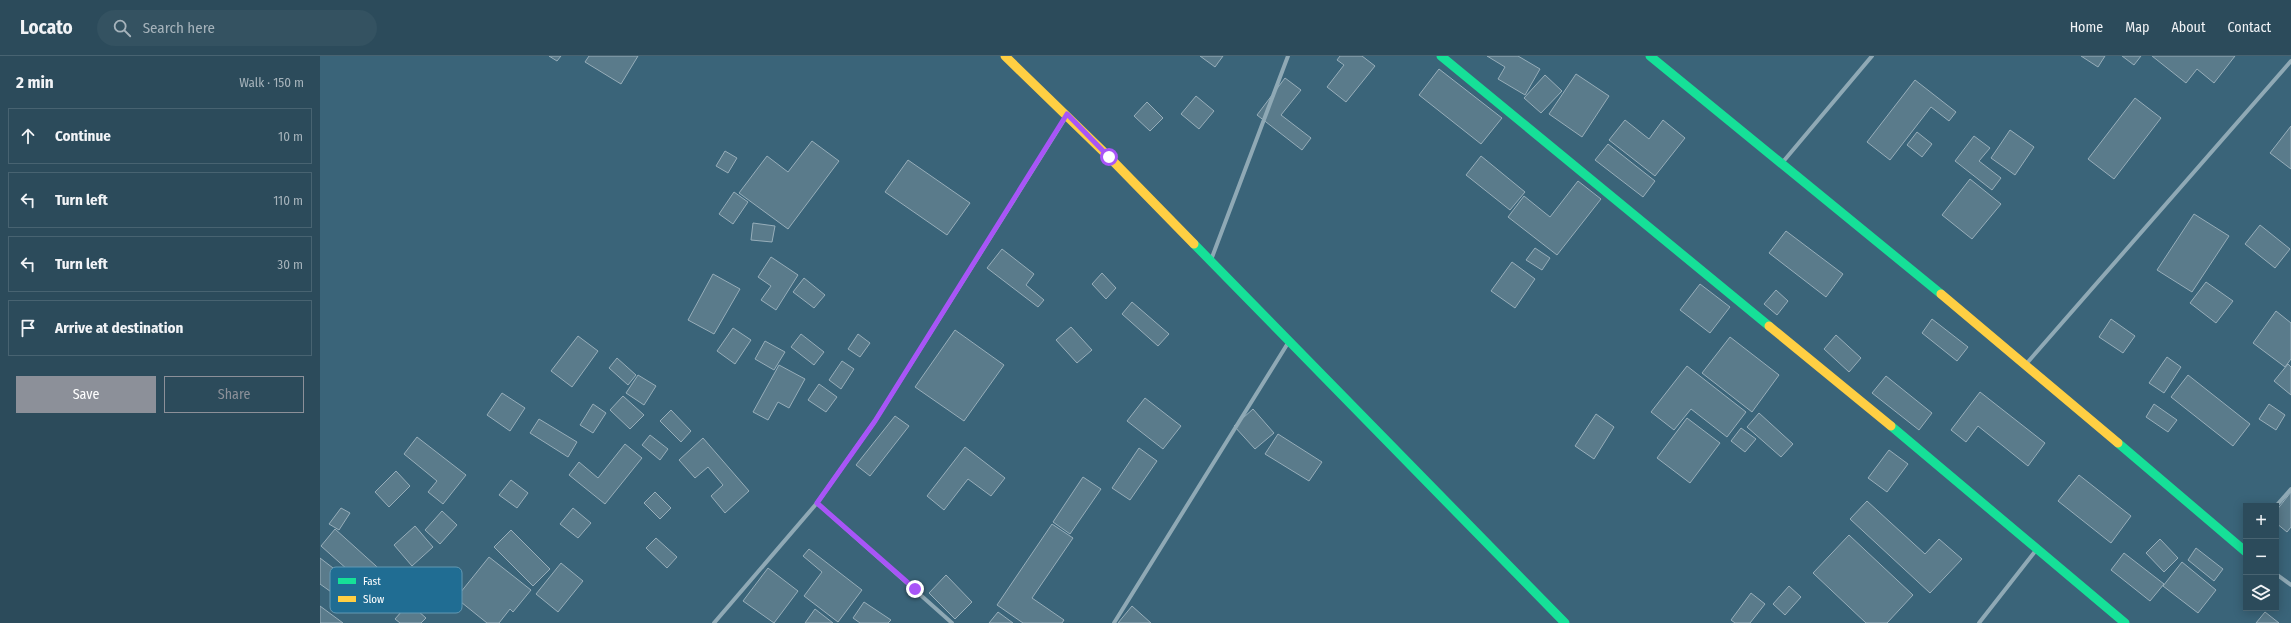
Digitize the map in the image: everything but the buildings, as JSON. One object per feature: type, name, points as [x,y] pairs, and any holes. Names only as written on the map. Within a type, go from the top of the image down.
[{"type":"street","points":[[1005,56],[1067,114],[1288,342],[1565,623]]},
{"type":"street","points":[[1210,262],[1288,56]]},
{"type":"street","points":[[1441,56],[2038,548],[2126,623]]},
{"type":"street","points":[[1650,56],[2026,364],[2243,546]]},
{"type":"street","points":[[1782,163],[1872,56]]},
{"type":"street","points":[[2026,364],[2291,61]]},
{"type":"street","points":[[714,623],[817,503],[875,421],[1067,114]]},
{"type":"street","points":[[1114,623],[1288,342]]},
{"type":"street","points":[[2279,503],[2291,489]]},
{"type":"street","points":[[817,503],[952,623]]},
{"type":"street","points":[[1979,623],[2038,548]]},
{"type":"street","points":[[2277,575],[2291,585]]},
{"type":"traffic: fast","points":[[1441,56],[1769,326]]},
{"type":"traffic: fast","points":[[1650,56],[1941,294]]},
{"type":"traffic: fast","points":[[1194,244],[1565,623]]},
{"type":"traffic: fast","points":[[1891,426],[2125,623]]},
{"type":"traffic: fast","points":[[2118,443],[2243,549]]},
{"type":"traffic: slow","points":[[1005,56],[1109,157],[1194,244]]},
{"type":"traffic: slow","points":[[1941,294],[2118,443]]},
{"type":"traffic: slow","points":[[1769,326],[1891,426]]},
{"type":"route","points":[[915,589],[817,503],[875,421],[1067,114],[1109,157]]}]
